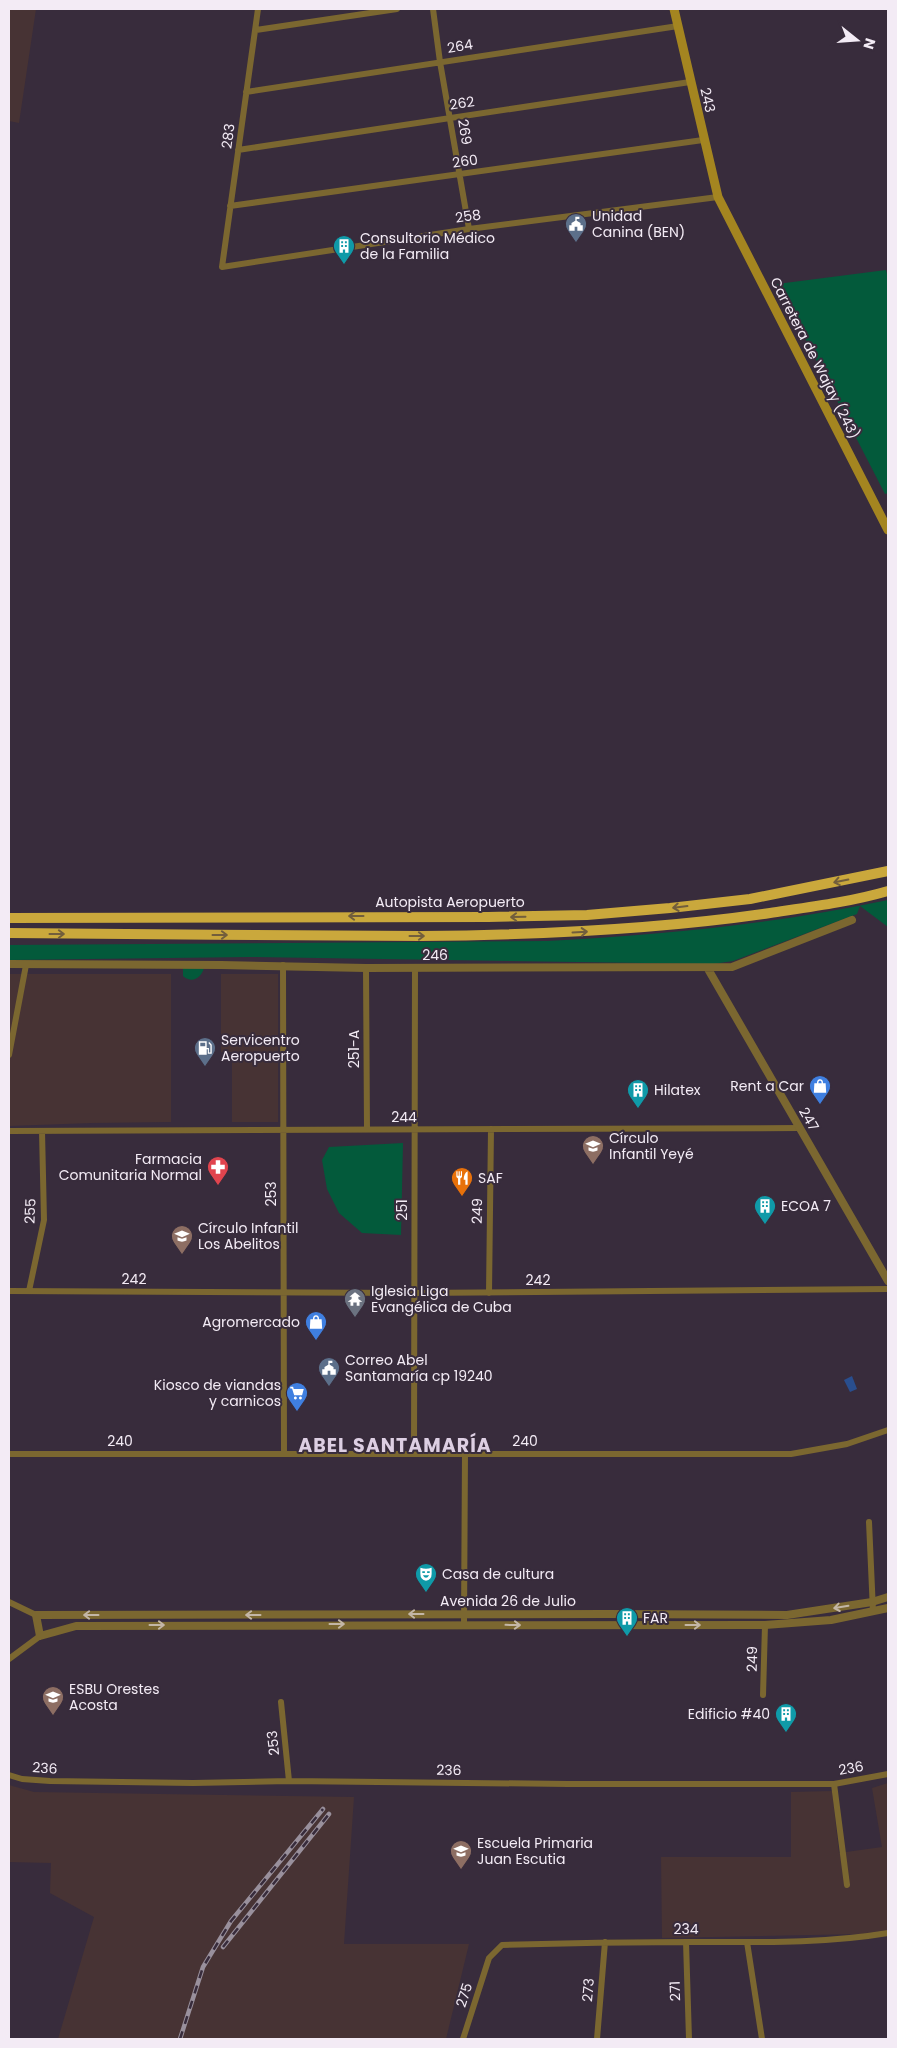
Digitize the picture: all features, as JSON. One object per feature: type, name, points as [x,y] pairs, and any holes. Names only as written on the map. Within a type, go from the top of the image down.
[{"type":"highway","name":"Autopista Aeropuerto","points":[[9,918],[587,915],[750,899],[888,871]]},
{"type":"highway","points":[[9,933],[383,936],[581,932],[671,926],[751,916],[888,891]]},
{"type":"main road","name":"243","points":[[674,9],[703,140],[718,197]]},
{"type":"main road","name":"Carretera de Wajay (243)","points":[[718,197],[885,518],[888,530]]},
{"type":"street","name":"283","points":[[222,267],[258,9]]},
{"type":"street","points":[[256,30],[397,9]]},
{"type":"street","name":"269","points":[[433,9],[440,62],[469,228]]},
{"type":"street","name":"264","points":[[246,92],[678,26]]},
{"type":"street","name":"262","points":[[238,150],[690,82]]},
{"type":"street","name":"260","points":[[230,206],[703,140]]},
{"type":"street","name":"258","points":[[222,267],[469,228],[718,197]]},
{"type":"street","name":"246","points":[[9,964],[708,969],[732,967],[852,920]]},
{"type":"street","points":[[9,1055],[26,964]]},
{"type":"street","name":"253","points":[[283,965],[284,1453]]},
{"type":"street","name":"251-A","points":[[366,968],[368,1129]]},
{"type":"street","name":"251","points":[[414,1453],[415,968]]},
{"type":"street","name":"247","points":[[708,969],[888,1281]]},
{"type":"street","name":"244","points":[[9,1131],[799,1128]]},
{"type":"street","name":"249","points":[[489,1293],[491,1129]]},
{"type":"street","name":"255","points":[[29,1291],[44,1220],[42,1130]]},
{"type":"street","name":"242","points":[[9,1291],[489,1293],[888,1289]]},
{"type":"street","name":"240","points":[[9,1454],[791,1454],[847,1444],[888,1430]]},
{"type":"street","points":[[464,1624],[465,1453]]},
{"type":"street","points":[[869,1522],[873,1612]]},
{"type":"street","name":"Avenida 26 de Julio","points":[[9,1602],[36,1615],[787,1615],[872,1602],[888,1597]]},
{"type":"street","name":"Avenida 26 de Julio","points":[[9,1659],[40,1636],[76,1626],[765,1624],[831,1620],[888,1608]]},
{"type":"street","points":[[281,1614],[281,1625]]},
{"type":"street","points":[[320,1614],[320,1624]]},
{"type":"street","points":[[36,1615],[40,1636]]},
{"type":"street","name":"249","points":[[763,1695],[765,1624]]},
{"type":"street","name":"253","points":[[281,1702],[289,1781]]},
{"type":"street","name":"236","points":[[9,1775],[22,1779],[50,1781],[193,1784],[289,1781],[834,1784],[888,1774]]},
{"type":"street","points":[[834,1784],[847,1885]]},
{"type":"street","name":"234","points":[[489,1958],[502,1945],[605,1942],[747,1942],[861,1938],[888,1934]]},
{"type":"street","name":"273","points":[[597,2039],[605,1942]]},
{"type":"street","name":"271","points":[[686,1942],[689,2039]]},
{"type":"street","points":[[747,1942],[762,2039]]},
{"type":"street","name":"275","points":[[463,2039],[489,1958]]},
{"type":"shaded area","points":[[9,9],[36,9],[19,123],[9,121]]},
{"type":"shaded area","points":[[9,974],[171,974],[171,1122],[9,1126]]},
{"type":"shaded area","points":[[221,974],[278,974],[278,1122],[232,1122],[232,1052],[221,1052]]},
{"type":"shaded area","points":[[888,1783],[888,1930],[861,1934],[662,1938],[661,1857],[791,1857],[791,1792],[832,1791],[839,1853],[882,1847],[872,1788]]},
{"type":"shaded area","points":[[9,1785],[34,1792],[354,1797],[344,1944],[469,1944],[446,2039],[58,2039],[94,1917],[50,1893],[51,1863],[9,1862]]},
{"type":"green space","points":[[886,270],[888,278],[888,493],[885,494],[777,284]]},
{"type":"green space","points":[[888,900],[888,927],[860,906],[857,914],[733,961],[713,964],[249,957],[9,960],[9,945],[547,941],[590,939],[761,922]]},
{"type":"green space","points":[[183,968],[204,968],[201,975],[196,979],[190,980],[183,976]]},
{"type":"green space","points":[[403,1143],[401,1235],[362,1233],[339,1213],[327,1189],[322,1160],[329,1147]]},
{"type":"water","points":[[852,1376],[857,1389],[850,1392],[844,1380]]},
{"type":"railway","points":[[180,2039],[203,1967],[231,1921],[323,1809]]},
{"type":"railway","points":[[223,1947],[329,1814]]},
{"type":"place","name":"Unidad Canina (BEN)","points":[[576,243]]},
{"type":"place","name":"Consultorio Médico de la Familia","points":[[344,265]]},
{"type":"place","name":"Servicentro Aeropuerto","points":[[205,1067]]},
{"type":"place","name":"Rent a Car","points":[[820,1105]]},
{"type":"place","name":"Hilatex","points":[[638,1109]]},
{"type":"place","name":"Círculo Infantil Yeyé","points":[[593,1165]]},
{"type":"place","name":"Farmacia Comunitaria Normal","points":[[218,1186]]},
{"type":"place","name":"SAF","points":[[462,1197]]},
{"type":"place","name":"ECOA 7","points":[[765,1225]]},
{"type":"place","name":"Círculo Infantil Los Abelitos","points":[[182,1255]]},
{"type":"place","name":"Iglesia Liga Evangélica de Cuba","points":[[355,1318]]},
{"type":"place","name":"Agromercado","points":[[316,1341]]},
{"type":"place","name":"Correo Abel Santamaría cp 19240","points":[[329,1387]]},
{"type":"place","name":"Kiosco de viandas y carnicos","points":[[297,1412]]},
{"type":"place","name":"Casa de cultura","points":[[426,1593]]},
{"type":"place","name":"FAR","points":[[627,1637]]},
{"type":"place","name":"ESBU Orestes Acosta","points":[[53,1716]]},
{"type":"place","name":"Edificio #40","points":[[786,1733]]},
{"type":"place","name":"Escuela Primaria Juan Escutia","points":[[461,1870]]},
{"type":"district","name":"ABEL SANTAMARÍA","points":[[395,1445]]}]
